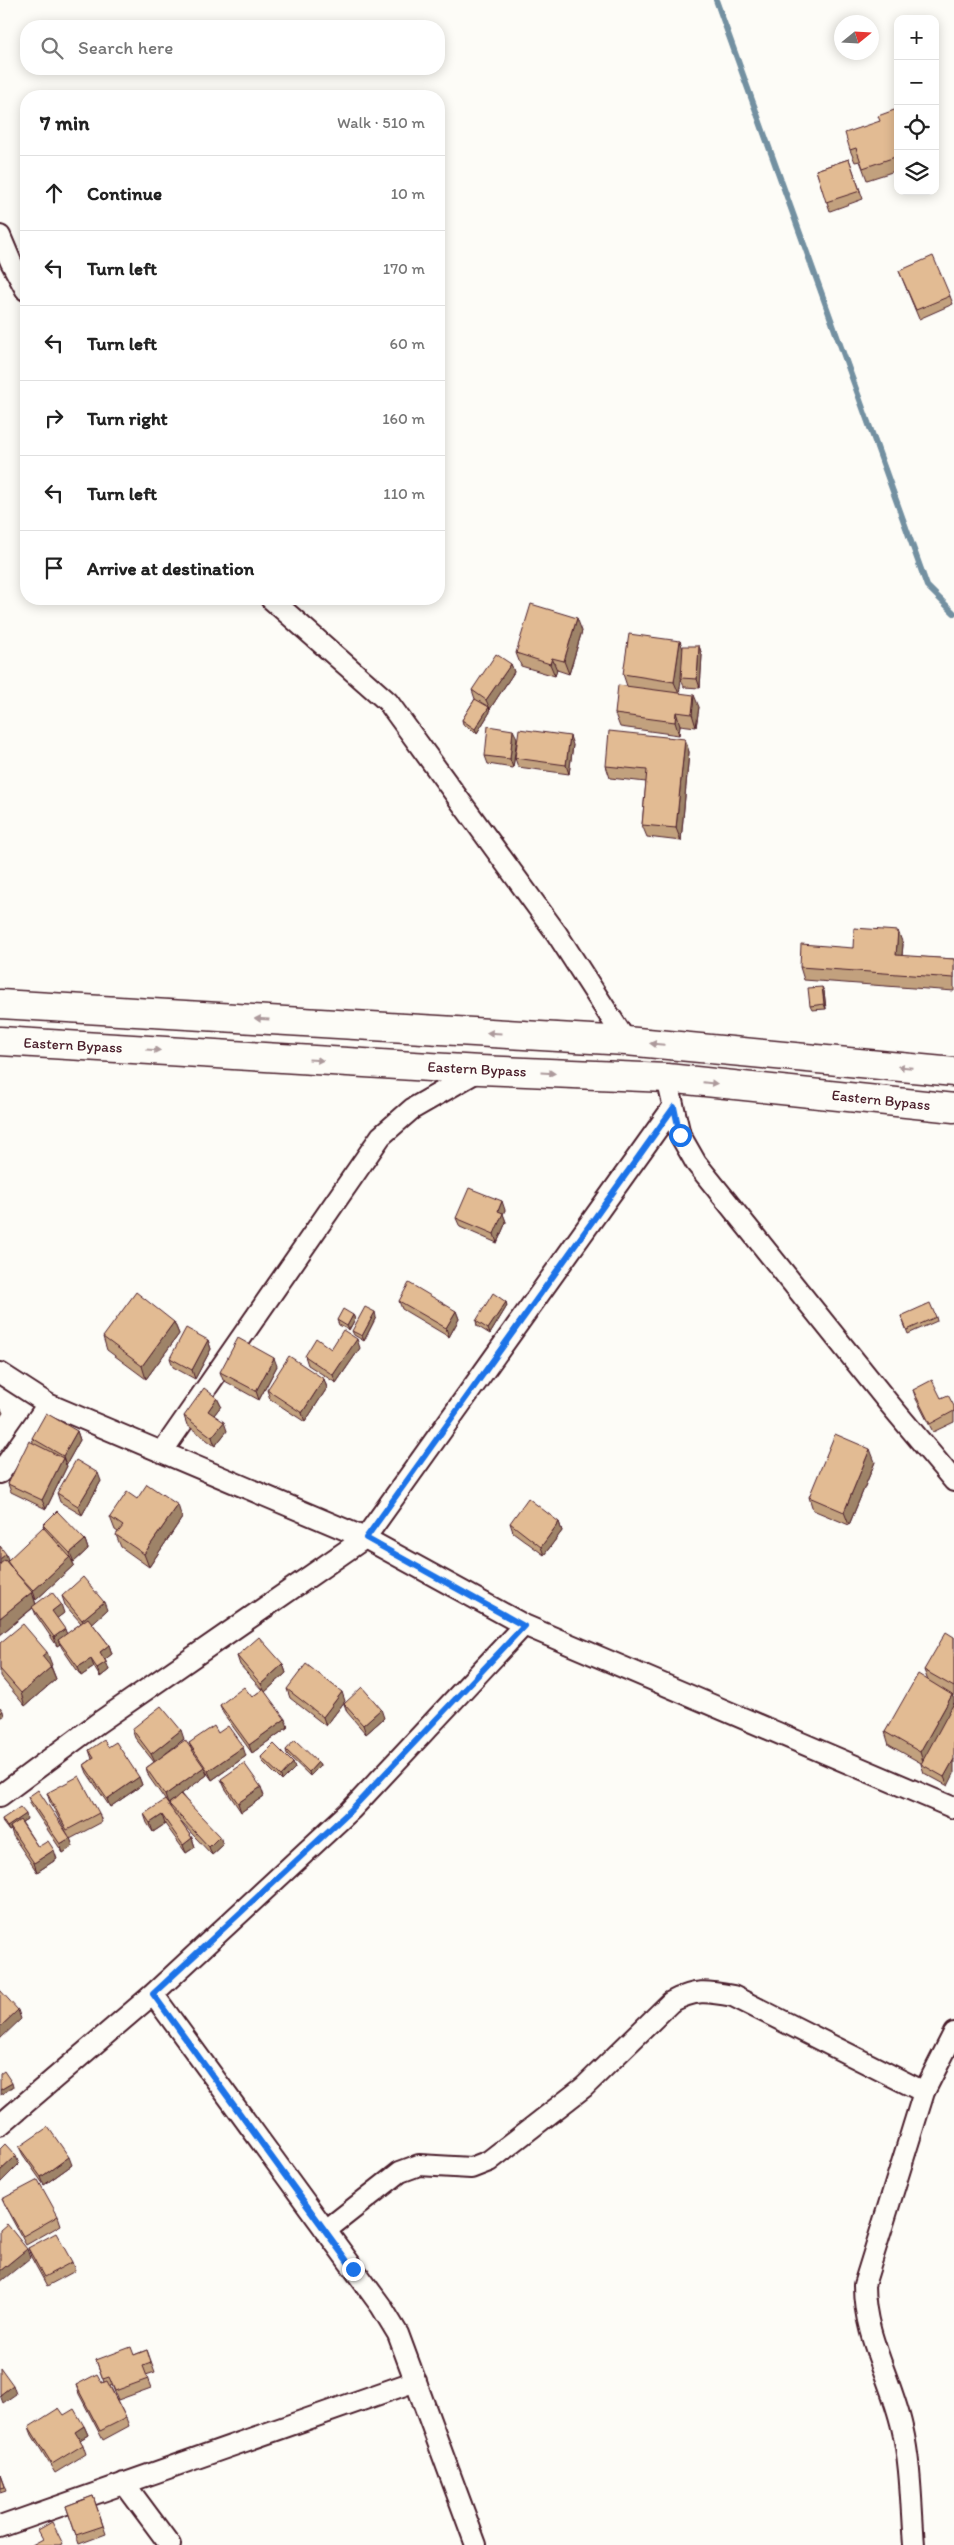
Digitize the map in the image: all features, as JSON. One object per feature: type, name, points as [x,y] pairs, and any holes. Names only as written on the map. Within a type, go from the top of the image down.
[{"type":"highway","points":[[0,1004],[626,1041],[954,1072]]},
{"type":"highway","name":"Eastern Bypass","points":[[0,1041],[480,1070],[667,1078],[954,1108]]},
{"type":"street","points":[[0,236],[10,262],[20,280]]},
{"type":"street","points":[[278,605],[388,702],[556,934],[626,1041]]},
{"type":"street","points":[[162,1452],[381,1136],[412,1109],[480,1070]]},
{"type":"street","points":[[667,1078],[680,1135],[696,1163],[886,1401],[954,1481]]},
{"type":"street","points":[[0,1796],[98,1723],[366,1538],[674,1107]]},
{"type":"street","points":[[0,1373],[48,1404],[366,1538],[524,1626],[954,1808]]},
{"type":"street","points":[[0,1473],[48,1404]]},
{"type":"street","points":[[0,2124],[153,1994],[351,1810],[524,1626]]},
{"type":"street","points":[[325,2231],[400,2172],[419,2165],[471,2168],[489,2161],[584,2087],[671,2002],[688,1993],[709,1991],[733,1996],[924,2092]]},
{"type":"street","points":[[153,1994],[398,2334],[476,2545]]},
{"type":"street","points":[[914,2545],[902,2428],[870,2332],[864,2308],[864,2285],[924,2092],[954,2033]]},
{"type":"street","points":[[0,2527],[416,2380]]},
{"type":"street","points":[[124,2484],[170,2545]]},
{"type":"building","points":[[894,110],[894,157],[863,168],[856,148],[850,150],[845,133],[880,121],[878,116]]},
{"type":"building","points":[[849,159],[860,191],[826,202],[816,170]]},
{"type":"building","points":[[933,256],[950,296],[916,310],[899,271]]},
{"type":"building","points":[[531,604],[577,618],[564,661],[552,658],[550,664],[516,653]]},
{"type":"building","points":[[629,634],[680,641],[674,682],[623,674]]},
{"type":"building","points":[[683,646],[699,646],[697,679],[681,678]]},
{"type":"building","points":[[496,654],[511,664],[486,700],[472,690]]},
{"type":"building","points":[[618,685],[694,695],[692,714],[676,712],[675,722],[615,714]]},
{"type":"building","points":[[475,699],[489,707],[475,729],[462,720]]},
{"type":"building","points":[[488,726],[513,730],[510,759],[485,756]]},
{"type":"building","points":[[519,729],[570,736],[566,765],[515,758]]},
{"type":"building","points":[[609,731],[685,739],[676,828],[642,825],[647,770],[606,766]]},
{"type":"building","points":[[854,928],[898,931],[896,955],[954,959],[954,978],[800,967],[801,944],[853,948]]},
{"type":"building","points":[[822,987],[824,1004],[810,1006],[808,988]]},
{"type":"building","points":[[469,1188],[502,1201],[498,1211],[503,1213],[494,1234],[456,1218]]},
{"type":"building","points":[[409,1283],[456,1311],[446,1328],[399,1301]]},
{"type":"building","points":[[136,1292],[174,1322],[142,1366],[103,1337]]},
{"type":"building","points":[[493,1293],[506,1302],[488,1329],[476,1321]]},
{"type":"building","points":[[930,1303],[936,1317],[907,1330],[901,1316]]},
{"type":"building","points":[[365,1307],[375,1312],[362,1336],[352,1331]]},
{"type":"building","points":[[343,1309],[353,1315],[347,1326],[337,1320]]},
{"type":"building","points":[[186,1328],[208,1340],[192,1370],[170,1358]]},
{"type":"building","points":[[343,1330],[357,1339],[333,1375],[305,1356],[316,1338],[331,1349]]},
{"type":"building","points":[[238,1338],[274,1358],[256,1391],[220,1372]]},
{"type":"building","points":[[289,1356],[324,1379],[302,1413],[267,1390]]},
{"type":"building","points":[[932,1380],[941,1398],[948,1395],[954,1406],[954,1411],[930,1424],[913,1390]]},
{"type":"building","points":[[204,1388],[217,1398],[208,1411],[224,1422],[212,1437],[184,1416]]},
{"type":"building","points":[[46,1413],[77,1431],[63,1456],[32,1438]]},
{"type":"building","points":[[835,1434],[870,1449],[844,1512],[809,1497]]},
{"type":"building","points":[[29,1441],[63,1458],[42,1500],[8,1484]]},
{"type":"building","points":[[76,1460],[98,1473],[78,1506],[57,1493]]},
{"type":"building","points":[[147,1484],[178,1505],[144,1554],[116,1535],[123,1526],[110,1517],[127,1492],[137,1499]]},
{"type":"building","points":[[528,1498],[559,1522],[541,1547],[510,1523]]},
{"type":"building","points":[[57,1511],[85,1540],[70,1553],[43,1525]]},
{"type":"building","points":[[43,1527],[70,1557],[33,1591],[7,1561]]},
{"type":"building","points":[[0,1546],[6,1554],[0,1559]]},
{"type":"building","points":[[5,1560],[32,1592],[0,1618],[0,1564]]},
{"type":"building","points":[[83,1577],[104,1602],[82,1620],[62,1596]]},
{"type":"building","points":[[52,1592],[61,1604],[52,1611],[65,1629],[54,1637],[32,1607]]},
{"type":"building","points":[[88,1618],[109,1645],[100,1652],[106,1662],[97,1668],[91,1659],[78,1667],[58,1640]]},
{"type":"building","points":[[23,1624],[47,1652],[42,1656],[51,1667],[21,1693],[0,1669],[0,1643]]},
{"type":"building","points":[[946,1632],[954,1637],[954,1687],[924,1670]]},
{"type":"building","points":[[259,1637],[283,1664],[261,1684],[237,1656]]},
{"type":"building","points":[[306,1664],[342,1692],[323,1717],[287,1689]]},
{"type":"building","points":[[918,1674],[952,1695],[920,1752],[885,1732]]},
{"type":"building","points":[[244,1687],[252,1697],[263,1689],[285,1719],[249,1745],[220,1705]]},
{"type":"building","points":[[362,1687],[381,1709],[363,1725],[344,1704]]},
{"type":"building","points":[[954,1703],[954,1759],[944,1777],[921,1764]]},
{"type":"building","points":[[161,1706],[181,1730],[151,1754],[132,1729]]},
{"type":"building","points":[[214,1726],[218,1733],[228,1726],[243,1747],[208,1771],[189,1743]]},
{"type":"building","points":[[104,1740],[108,1747],[116,1742],[139,1777],[107,1799],[84,1765],[94,1758],[89,1750]]},
{"type":"building","points":[[185,1740],[204,1767],[165,1795],[146,1768]]},
{"type":"building","points":[[295,1740],[318,1762],[309,1772],[286,1750]]},
{"type":"building","points":[[274,1744],[293,1763],[281,1776],[261,1757]]},
{"type":"building","points":[[244,1763],[261,1787],[238,1803],[221,1779]]},
{"type":"building","points":[[79,1776],[99,1813],[67,1830],[47,1793]]},
{"type":"building","points":[[38,1790],[70,1838],[60,1844],[28,1797]]},
{"type":"building","points":[[180,1794],[220,1836],[209,1847],[169,1804]]},
{"type":"building","points":[[165,1800],[192,1838],[183,1845],[162,1815],[150,1823],[144,1814]]},
{"type":"building","points":[[20,1807],[26,1814],[7,1827],[2,1819]]},
{"type":"building","points":[[20,1820],[38,1847],[48,1841],[54,1850],[34,1863],[10,1827]]},
{"type":"building","points":[[0,1990],[18,2010],[0,2027]]},
{"type":"building","points":[[4,2071],[12,2083],[0,2090],[0,2074]]},
{"type":"building","points":[[48,2127],[69,2157],[41,2177],[19,2147]]},
{"type":"building","points":[[5,2144],[16,2156],[0,2171],[0,2149]]},
{"type":"building","points":[[38,2180],[58,2216],[23,2236],[2,2199]]},
{"type":"building","points":[[7,2224],[27,2249],[0,2271],[0,2230]]},
{"type":"building","points":[[56,2233],[72,2262],[44,2277],[28,2248]]},
{"type":"building","points":[[131,2347],[134,2355],[147,2350],[151,2363],[143,2366],[148,2379],[115,2391],[109,2377],[103,2379],[96,2360]]},
{"type":"building","points":[[0,2367],[13,2385],[0,2395]]},
{"type":"building","points":[[97,2374],[102,2383],[107,2381],[126,2418],[100,2431],[76,2385]]},
{"type":"building","points":[[59,2408],[64,2415],[74,2409],[84,2426],[75,2432],[83,2445],[52,2464],[29,2427]]},
{"type":"building","points":[[0,2474],[4,2486],[0,2487]]},
{"type":"building","points":[[93,2496],[103,2526],[76,2535],[66,2506]]},
{"type":"building","points":[[52,2522],[63,2544],[32,2545],[43,2539],[38,2530]]},
{"type":"waterway","points":[[716,0],[927,586],[954,613]]},
{"type":"route","points":[[353,2269],[153,1994],[351,1810],[524,1626],[366,1538],[674,1107],[680,1135]]}]
